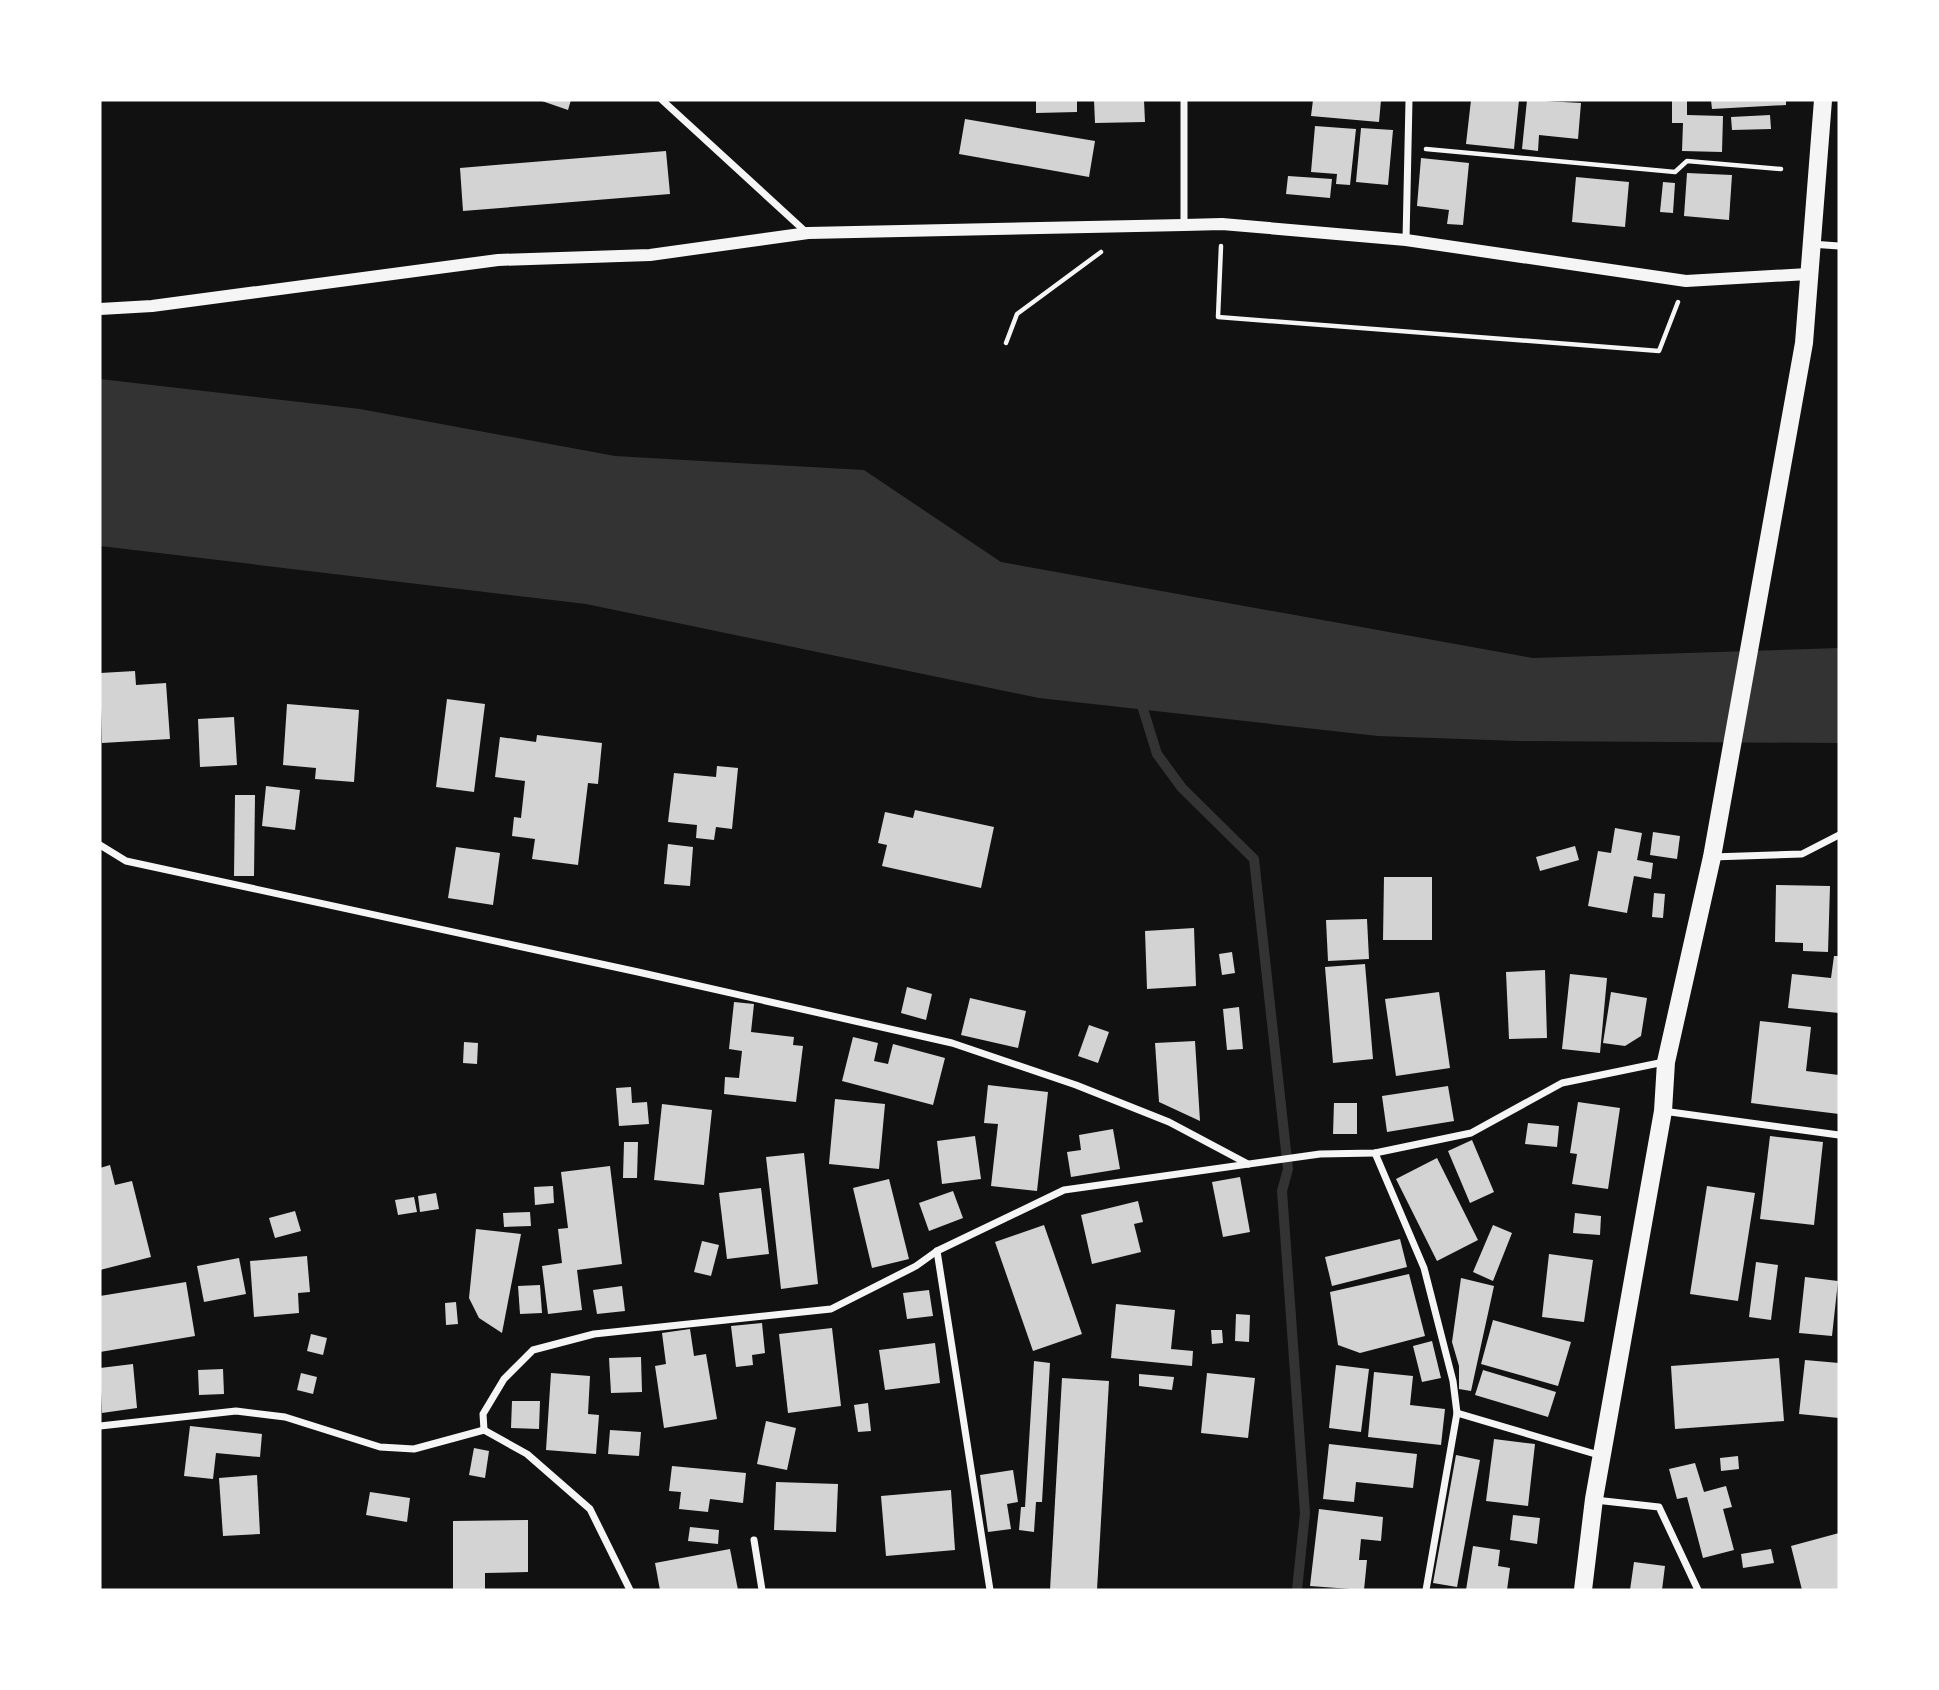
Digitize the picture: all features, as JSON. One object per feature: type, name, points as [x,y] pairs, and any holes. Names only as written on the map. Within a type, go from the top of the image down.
[{"type":"main road","points":[[1583,1590],[1594,1499],[1663,1111],[1666,1062],[1712,857],[1804,343],[1823,100]]},
{"type":"street","points":[[663,100],[808,233]]},
{"type":"street","points":[[1184,100],[1184,225]]},
{"type":"street","points":[[1406,240],[1409,100]]},
{"type":"street","points":[[100,309],[152,306],[498,260],[650,255],[808,233],[1184,225],[1222,225],[1406,240],[1686,281],[1808,274]]},
{"type":"street","points":[[1811,244],[1839,246]]},
{"type":"street","points":[[1712,857],[1802,854],[1839,835]]},
{"type":"street","points":[[100,845],[126,861],[952,1043],[1076,1085],[1168,1122],[1248,1164]]},
{"type":"street","points":[[484,1430],[483,1414],[504,1379],[533,1350],[594,1334],[831,1309],[916,1266],[937,1251],[1064,1190],[1320,1154],[1376,1153],[1471,1133],[1562,1083],[1666,1062]]},
{"type":"street","points":[[1663,1111],[1839,1135]]},
{"type":"street","points":[[1376,1153],[1424,1268],[1453,1381],[1457,1413],[1426,1590]]},
{"type":"street","points":[[937,1251],[990,1590]]},
{"type":"street","points":[[100,1426],[236,1411],[285,1417],[380,1447],[414,1449],[484,1430],[527,1454],[590,1510],[630,1590]]},
{"type":"street","points":[[1457,1413],[1602,1456]]},
{"type":"street","points":[[1594,1499],[1659,1507],[1698,1590]]},
{"type":"street","points":[[754,1540],[762,1590]]},
{"type":"path","points":[[1408,147],[1675,172],[1687,161],[1781,169]]},
{"type":"path","points":[[1222,225],[1218,317],[1659,351],[1686,281]]},
{"type":"path","points":[[1006,343],[1017,314],[1108,248]]},
{"type":"shaded area","points":[[100,379],[360,409],[615,456],[864,470],[1001,562],[1533,658],[1839,648],[1839,743],[1518,741],[1378,736],[1039,698],[586,604],[100,546]]},
{"type":"building","points":[[539,100],[571,100],[568,110]]},
{"type":"building","points":[[1036,100],[1077,100],[1077,112],[1036,113]]},
{"type":"building","points":[[1094,100],[1144,100],[1145,122],[1095,123]]},
{"type":"building","points":[[1313,100],[1381,100],[1379,122],[1311,116]]},
{"type":"building","points":[[1471,100],[1519,100],[1514,149],[1466,144]]},
{"type":"building","points":[[1527,100],[1581,103],[1578,139],[1539,135],[1538,151],[1522,149]]},
{"type":"building","points":[[1672,100],[1687,100],[1687,115],[1723,116],[1722,152],[1682,151],[1683,123],[1672,123]]},
{"type":"building","points":[[1711,100],[1786,100],[1786,105],[1712,109]]},
{"type":"building","points":[[1770,115],[1771,129],[1732,130],[1731,117]]},
{"type":"building","points":[[965,119],[1095,141],[1089,177],[959,154]]},
{"type":"building","points":[[1315,126],[1356,129],[1350,185],[1336,184],[1337,174],[1311,172]]},
{"type":"building","points":[[1361,128],[1393,130],[1388,185],[1356,182]]},
{"type":"building","points":[[666,151],[670,194],[463,211],[460,168]]},
{"type":"building","points":[[1421,158],[1469,163],[1463,225],[1447,224],[1449,210],[1417,206]]},
{"type":"building","points":[[1687,173],[1732,175],[1729,220],[1684,216]]},
{"type":"building","points":[[1288,176],[1332,179],[1330,198],[1286,194]]},
{"type":"building","points":[[1576,177],[1629,182],[1625,227],[1572,222]]},
{"type":"building","points":[[1663,182],[1675,183],[1673,213],[1660,212]]},
{"type":"building","points":[[135,671],[136,685],[166,683],[170,739],[102,743],[100,673]]},
{"type":"building","points":[[447,699],[485,704],[474,792],[436,787]]},
{"type":"building","points":[[287,704],[359,710],[354,782],[315,779],[316,768],[283,765]]},
{"type":"building","points":[[234,717],[237,765],[200,767],[198,719]]},
{"type":"building","points":[[537,735],[602,743],[598,784],[588,783],[578,865],[532,859],[535,839],[512,836],[514,817],[521,818],[525,781],[495,777],[500,737],[536,742]]},
{"type":"building","points":[[717,766],[738,768],[732,829],[716,827],[714,840],[696,838],[697,825],[668,822],[674,773],[716,777]]},
{"type":"building","points":[[266,786],[300,790],[295,830],[262,826]]},
{"type":"building","points":[[235,795],[255,795],[254,876],[234,876]]},
{"type":"building","points":[[915,810],[994,827],[981,888],[882,866],[887,845],[878,843],[885,812],[913,818]]},
{"type":"building","points":[[1615,828],[1642,833],[1637,860],[1653,863],[1651,879],[1634,876],[1627,913],[1588,906],[1598,851],[1611,853]]},
{"type":"building","points":[[1653,832],[1680,836],[1677,859],[1650,855]]},
{"type":"building","points":[[668,844],[693,847],[690,886],[664,884]]},
{"type":"building","points":[[1575,846],[1579,860],[1540,871],[1536,857]]},
{"type":"building","points":[[456,847],[500,853],[493,905],[448,898]]},
{"type":"building","points":[[1384,877],[1432,877],[1432,940],[1383,940]]},
{"type":"building","points":[[1776,885],[1830,886],[1828,952],[1803,951],[1803,943],[1775,942]]},
{"type":"building","points":[[1654,893],[1665,894],[1663,918],[1652,917]]},
{"type":"building","points":[[1367,919],[1369,959],[1328,961],[1326,920]]},
{"type":"building","points":[[1194,928],[1196,986],[1147,989],[1145,931]]},
{"type":"building","points":[[1232,952],[1235,973],[1222,975],[1219,954]]},
{"type":"building","points":[[1834,956],[1839,956],[1839,1013],[1788,1008],[1792,974],[1831,978]]},
{"type":"building","points":[[1365,964],[1373,1059],[1333,1063],[1325,967]]},
{"type":"building","points":[[1545,970],[1547,1038],[1509,1039],[1506,972]]},
{"type":"building","points":[[1570,974],[1607,978],[1600,1053],[1562,1049]]},
{"type":"building","points":[[907,987],[932,994],[926,1020],[901,1013]]},
{"type":"building","points":[[1439,992],[1450,1068],[1396,1076],[1385,999]]},
{"type":"building","points":[[1611,992],[1647,998],[1641,1036],[1625,1046],[1603,1043]]},
{"type":"building","points":[[970,998],[1026,1011],[1018,1048],[961,1035]]},
{"type":"building","points":[[734,1002],[754,1004],[751,1032],[794,1037],[793,1045],[803,1046],[796,1102],[724,1094],[725,1077],[739,1078],[742,1051],[729,1049]]},
{"type":"building","points":[[1239,1007],[1243,1049],[1227,1050],[1223,1009]]},
{"type":"building","points":[[1760,1021],[1811,1027],[1806,1071],[1839,1075],[1839,1114],[1751,1103]]},
{"type":"building","points":[[1089,1025],[1109,1032],[1098,1063],[1078,1056]]},
{"type":"building","points":[[853,1037],[878,1043],[874,1061],[888,1064],[893,1044],[945,1058],[933,1105],[842,1081]]},
{"type":"building","points":[[1195,1041],[1200,1121],[1159,1102],[1155,1043]]},
{"type":"building","points":[[464,1042],[478,1043],[477,1064],[463,1063]]},
{"type":"building","points":[[988,1085],[1048,1092],[1037,1191],[991,1186],[998,1124],[984,1123]]},
{"type":"building","points":[[1448,1086],[1454,1121],[1387,1132],[1382,1096]]},
{"type":"building","points":[[631,1087],[632,1103],[647,1102],[649,1124],[619,1126],[616,1088]]},
{"type":"building","points":[[835,1099],[885,1104],[879,1169],[829,1164]]},
{"type":"building","points":[[1578,1102],[1620,1108],[1608,1189],[1572,1184],[1577,1154],[1570,1153]]},
{"type":"building","points":[[1334,1103],[1357,1103],[1357,1134],[1333,1134]]},
{"type":"building","points":[[662,1104],[712,1110],[704,1185],[654,1180]]},
{"type":"building","points":[[1528,1123],[1559,1126],[1557,1147],[1525,1144]]},
{"type":"building","points":[[1113,1129],[1120,1169],[1071,1177],[1067,1152],[1081,1150],[1079,1135]]},
{"type":"building","points":[[975,1136],[981,1179],[942,1184],[937,1141]]},
{"type":"building","points":[[1770,1136],[1823,1142],[1814,1225],[1760,1219]]},
{"type":"building","points":[[1472,1140],[1494,1192],[1470,1203],[1448,1151]]},
{"type":"building","points":[[624,1142],[638,1142],[637,1178],[623,1178]]},
{"type":"building","points":[[804,1153],[818,1284],[781,1289],[766,1157]]},
{"type":"building","points":[[1437,1158],[1478,1240],[1437,1261],[1396,1179]]},
{"type":"building","points":[[110,1165],[115,1185],[132,1181],[151,1257],[100,1270],[100,1168]]},
{"type":"building","points":[[610,1166],[622,1264],[577,1270],[582,1310],[548,1314],[542,1266],[562,1263],[558,1229],[568,1228],[561,1172]]},
{"type":"building","points":[[1240,1177],[1250,1232],[1223,1237],[1212,1182]]},
{"type":"building","points":[[889,1179],[909,1259],[872,1268],[853,1188]]},
{"type":"building","points":[[553,1186],[554,1203],[535,1205],[534,1187]]},
{"type":"building","points":[[1707,1186],[1755,1193],[1738,1301],[1690,1294]]},
{"type":"building","points":[[761,1188],[769,1254],[727,1259],[719,1193]]},
{"type":"building","points":[[953,1191],[963,1218],[929,1231],[919,1203]]},
{"type":"building","points":[[436,1193],[439,1209],[420,1212],[418,1196]]},
{"type":"building","points":[[414,1197],[417,1212],[398,1215],[395,1200]]},
{"type":"building","points":[[1138,1201],[1143,1222],[1134,1224],[1141,1252],[1092,1264],[1081,1215]]},
{"type":"building","points":[[295,1211],[301,1231],[275,1238],[269,1218]]},
{"type":"building","points":[[530,1212],[531,1226],[504,1227],[503,1213]]},
{"type":"building","points":[[1575,1213],[1601,1216],[1600,1235],[1573,1233]]},
{"type":"building","points":[[1044,1225],[1082,1334],[1033,1351],[995,1242]]},
{"type":"building","points":[[1493,1225],[1512,1233],[1493,1281],[1473,1272]]},
{"type":"building","points":[[476,1229],[521,1234],[502,1333],[479,1318],[469,1298]]},
{"type":"building","points":[[1400,1239],[1407,1267],[1332,1286],[1325,1257]]},
{"type":"building","points":[[702,1241],[719,1245],[711,1276],[694,1272]]},
{"type":"building","points":[[1549,1254],[1593,1260],[1584,1322],[1542,1317]]},
{"type":"building","points":[[307,1256],[310,1292],[298,1293],[299,1313],[254,1317],[250,1261]]},
{"type":"building","points":[[239,1258],[246,1294],[204,1302],[197,1266]]},
{"type":"building","points":[[1756,1262],[1778,1265],[1771,1320],[1749,1317]]},
{"type":"building","points":[[1409,1274],[1425,1336],[1360,1353],[1338,1345],[1330,1292]]},
{"type":"building","points":[[1805,1277],[1838,1281],[1832,1336],[1799,1333]]},
{"type":"building","points":[[1461,1278],[1494,1286],[1471,1391],[1459,1389],[1459,1366],[1452,1342]]},
{"type":"building","points":[[186,1282],[195,1336],[100,1352],[100,1296]]},
{"type":"building","points":[[540,1285],[542,1313],[520,1314],[518,1286]]},
{"type":"building","points":[[622,1286],[625,1311],[597,1314],[593,1290]]},
{"type":"building","points":[[929,1290],[933,1316],[907,1319],[903,1293]]},
{"type":"building","points":[[456,1302],[458,1324],[446,1325],[445,1303]]},
{"type":"building","points":[[1116,1304],[1175,1310],[1171,1349],[1193,1351],[1192,1366],[1111,1358]]},
{"type":"building","points":[[1236,1314],[1250,1315],[1249,1342],[1235,1341]]},
{"type":"building","points":[[1493,1320],[1571,1342],[1558,1386],[1481,1364]]},
{"type":"building","points":[[762,1323],[765,1353],[752,1355],[753,1365],[736,1367],[731,1326]]},
{"type":"building","points":[[832,1328],[841,1406],[788,1413],[779,1334]]},
{"type":"building","points":[[690,1329],[694,1356],[706,1354],[717,1419],[664,1428],[655,1366],[666,1364],[662,1333]]},
{"type":"building","points":[[1211,1330],[1222,1330],[1223,1343],[1212,1344]]},
{"type":"building","points":[[311,1334],[327,1338],[323,1355],[307,1351]]},
{"type":"building","points":[[1432,1341],[1441,1378],[1422,1382],[1413,1346]]},
{"type":"building","points":[[935,1343],[940,1383],[885,1390],[879,1350]]},
{"type":"building","points":[[641,1357],[642,1392],[611,1393],[609,1358]]},
{"type":"building","points":[[1779,1358],[1784,1421],[1675,1429],[1671,1366]]},
{"type":"building","points":[[1805,1360],[1839,1363],[1839,1418],[1799,1414]]},
{"type":"building","points":[[1034,1361],[1050,1363],[1042,1502],[1036,1502],[1034,1532],[1019,1530],[1021,1507],[1025,1507]]},
{"type":"building","points":[[133,1364],[137,1408],[102,1413],[100,1368]]},
{"type":"building","points":[[1336,1365],[1369,1369],[1361,1432],[1329,1428]]},
{"type":"building","points":[[223,1369],[224,1394],[199,1395],[198,1370]]},
{"type":"building","points":[[1483,1370],[1556,1392],[1548,1417],[1475,1395]]},
{"type":"building","points":[[1374,1372],[1413,1376],[1410,1405],[1445,1409],[1441,1445],[1368,1437]]},
{"type":"building","points":[[301,1373],[317,1377],[313,1394],[297,1390]]},
{"type":"building","points":[[551,1373],[590,1376],[588,1414],[599,1415],[596,1454],[546,1450]]},
{"type":"building","points":[[1207,1373],[1255,1378],[1248,1438],[1201,1433]]},
{"type":"building","points":[[1139,1374],[1174,1377],[1172,1390],[1139,1386]]},
{"type":"building","points":[[1062,1378],[1109,1381],[1097,1590],[1050,1590]]},
{"type":"building","points":[[512,1401],[540,1401],[539,1429],[511,1428]]},
{"type":"building","points":[[868,1403],[871,1431],[858,1432],[854,1405]]},
{"type":"building","points":[[766,1421],[796,1428],[787,1470],[757,1464]]},
{"type":"building","points":[[190,1426],[262,1434],[260,1457],[216,1453],[213,1479],[184,1476]]},
{"type":"building","points":[[610,1430],[641,1432],[639,1456],[608,1454]]},
{"type":"building","points":[[1494,1439],[1535,1444],[1528,1506],[1486,1501]]},
{"type":"building","points":[[1329,1444],[1417,1454],[1413,1488],[1356,1482],[1354,1502],[1323,1499]]},
{"type":"building","points":[[474,1448],[489,1451],[485,1478],[469,1475]]},
{"type":"building","points":[[1456,1455],[1480,1460],[1457,1587],[1433,1583]]},
{"type":"building","points":[[1738,1456],[1739,1469],[1721,1471],[1720,1458]]},
{"type":"building","points":[[1695,1463],[1704,1492],[1726,1486],[1732,1507],[1723,1509],[1734,1550],[1703,1558],[1687,1497],[1677,1499],[1669,1469]]},
{"type":"building","points":[[672,1466],[746,1473],[743,1503],[710,1499],[708,1512],[679,1509],[681,1492],[669,1491]]},
{"type":"building","points":[[1013,1470],[1018,1502],[1007,1504],[1011,1529],[988,1532],[980,1475]]},
{"type":"building","points":[[257,1475],[260,1534],[223,1536],[219,1478]]},
{"type":"building","points":[[776,1482],[838,1484],[836,1532],[774,1530]]},
{"type":"building","points":[[951,1490],[955,1550],[886,1556],[881,1496]]},
{"type":"building","points":[[370,1492],[410,1498],[407,1522],[366,1515]]},
{"type":"building","points":[[1319,1509],[1383,1517],[1381,1541],[1361,1539],[1359,1560],[1367,1560],[1364,1590],[1310,1586]]},
{"type":"building","points":[[1513,1515],[1540,1518],[1537,1544],[1510,1540]]},
{"type":"building","points":[[528,1520],[528,1572],[485,1573],[485,1590],[453,1590],[453,1521]]},
{"type":"building","points":[[690,1527],[719,1530],[718,1544],[688,1541]]},
{"type":"building","points":[[1839,1533],[1839,1590],[1802,1590],[1791,1546]]},
{"type":"building","points":[[1473,1546],[1500,1550],[1498,1566],[1510,1568],[1507,1590],[1466,1590]]},
{"type":"building","points":[[730,1549],[738,1590],[660,1590],[655,1563]]},
{"type":"building","points":[[1771,1549],[1774,1563],[1743,1568],[1741,1554]]},
{"type":"building","points":[[1634,1562],[1665,1566],[1662,1590],[1630,1590]]},
{"type":"waterway","points":[[1139,696],[1157,754],[1182,788],[1254,859],[1288,1169],[1282,1191],[1305,1513],[1297,1590]]}]
